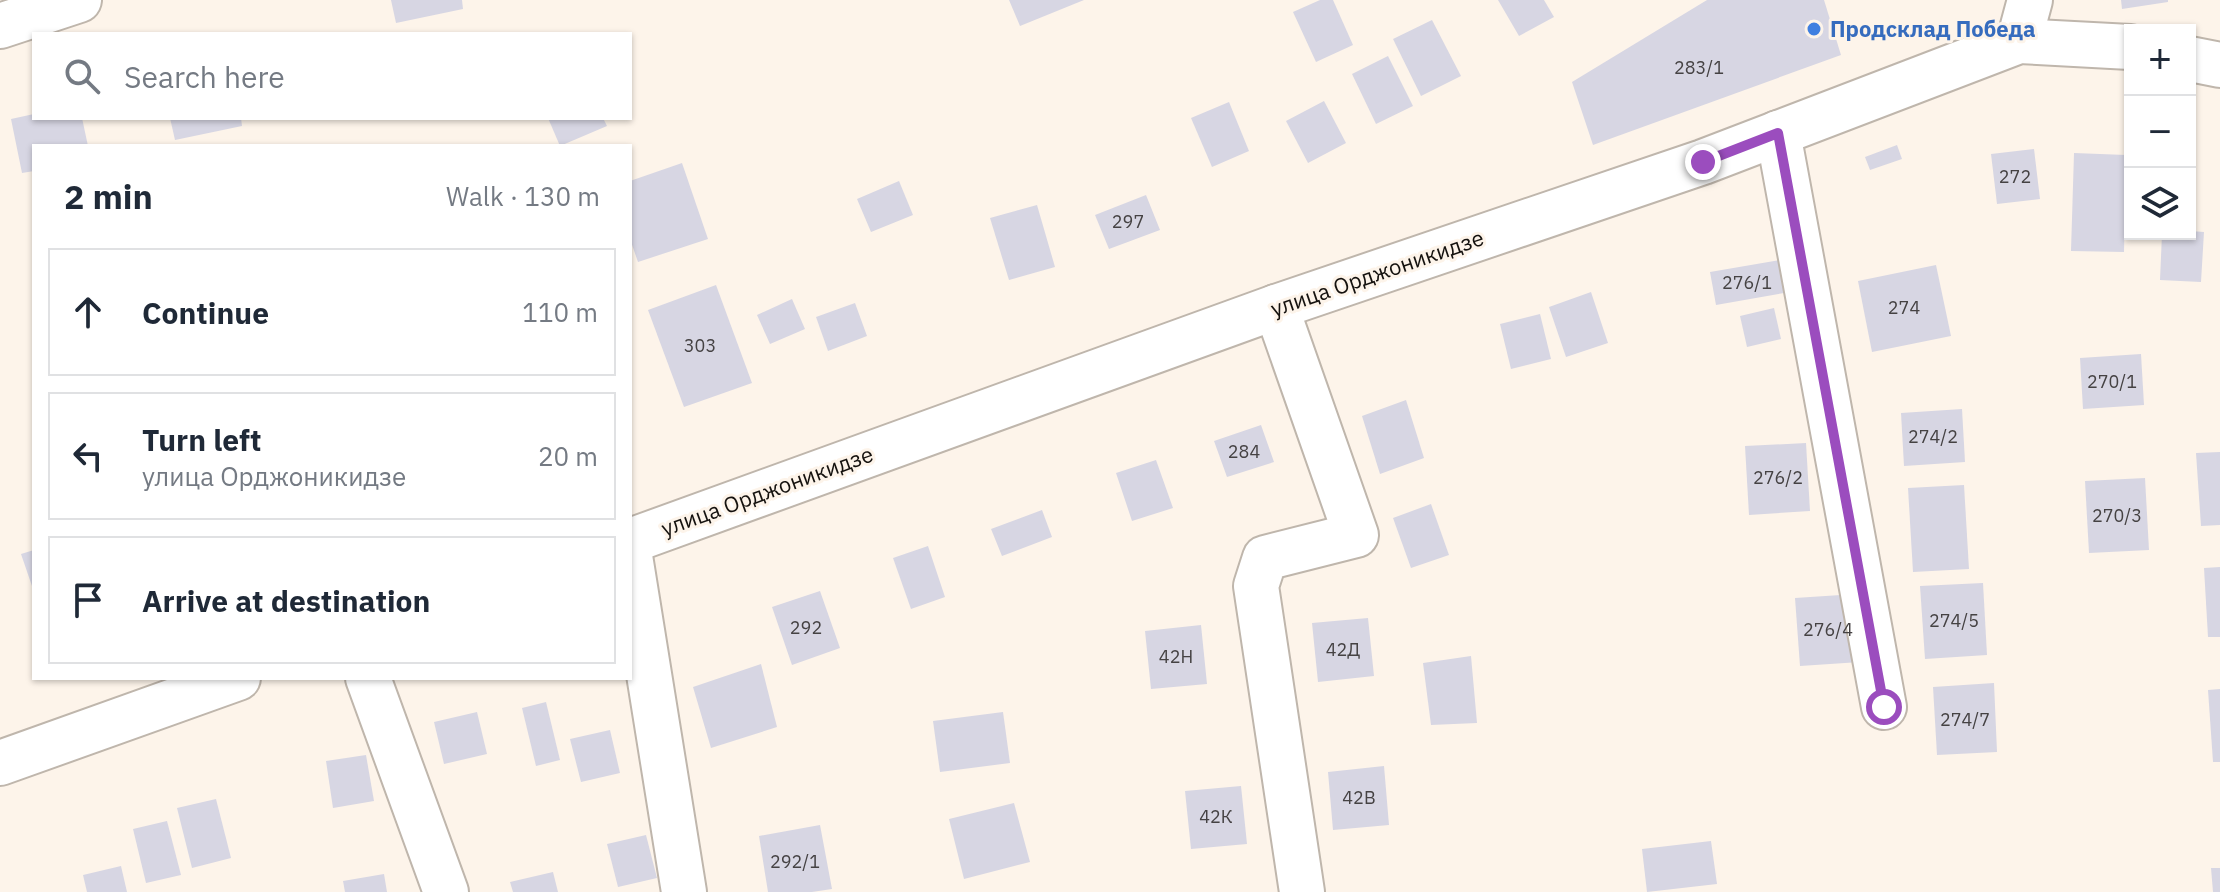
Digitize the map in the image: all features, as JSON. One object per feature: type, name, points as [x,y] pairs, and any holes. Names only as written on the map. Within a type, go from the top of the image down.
[{"type":"street","points":[[0,26],[79,0]]},
{"type":"street","name":"улица Орджоникидзе","points":[[632,540],[1276,307],[1703,162],[1778,133],[2024,21],[2124,46]]},
{"type":"street","points":[[2196,60],[2220,65]]},
{"type":"street","points":[[1778,133],[1884,707]]},
{"type":"street","points":[[1276,307],[1356,535],[1265,558],[1256,586],[1302,892]]},
{"type":"street","points":[[632,568],[684,892]]},
{"type":"street","points":[[0,763],[232,680]]},
{"type":"street","points":[[369,680],[446,892]]},
{"type":"building","points":[[391,0],[462,0],[463,9],[396,23]]},
{"type":"building","points":[[1009,0],[1084,0],[1020,26]]},
{"type":"building","points":[[1320,0],[1333,0],[1353,45],[1316,62],[1293,12]]},
{"type":"building","points":[[1498,0],[1544,0],[1554,17],[1519,36]]},
{"type":"building","points":[[1707,0],[1824,0],[1841,55],[1593,145],[1572,82]]},
{"type":"building","points":[[2121,0],[2168,0],[2168,2],[2122,9]]},
{"type":"building","points":[[1432,20],[1461,76],[1421,96],[1393,39]]},
{"type":"building","points":[[1388,56],[1413,106],[1376,124],[1352,74]]},
{"type":"building","points":[[1324,101],[1346,143],[1308,163],[1286,121]]},
{"type":"building","points":[[1229,102],[1249,151],[1212,167],[1191,118]]},
{"type":"building","points":[[32,114],[32,120],[82,120],[88,144],[32,144],[32,171],[22,173],[11,119]]},
{"type":"building","points":[[170,120],[241,120],[242,126],[175,140]]},
{"type":"building","points":[[549,120],[604,120],[607,126],[565,144],[559,144]]},
{"type":"building","points":[[1897,145],[1902,159],[1870,170],[1865,157]]},
{"type":"building","points":[[2034,149],[2040,199],[1997,204],[1991,154]]},
{"type":"building","points":[[2074,153],[2124,155],[2124,252],[2071,251]]},
{"type":"building","points":[[682,163],[708,239],[638,262],[632,245],[632,180]]},
{"type":"building","points":[[899,181],[913,215],[871,232],[857,199]]},
{"type":"building","points":[[1146,195],[1160,230],[1109,249],[1095,215]]},
{"type":"building","points":[[1037,205],[1055,267],[1009,280],[990,218]]},
{"type":"building","points":[[2196,231],[2204,232],[2201,282],[2160,280],[2162,240],[2196,240]]},
{"type":"building","points":[[1780,260],[1784,293],[1716,305],[1710,272]]},
{"type":"building","points":[[1936,265],[1951,336],[1872,352],[1858,281]]},
{"type":"building","points":[[716,285],[752,383],[684,407],[648,310]]},
{"type":"building","points":[[1591,292],[1608,343],[1566,357],[1549,307]]},
{"type":"building","points":[[792,299],[805,329],[770,344],[757,315]]},
{"type":"building","points":[[855,303],[867,336],[828,351],[816,317]]},
{"type":"building","points":[[1774,308],[1781,339],[1747,347],[1740,316]]},
{"type":"building","points":[[1540,314],[1551,359],[1511,369],[1500,324]]},
{"type":"building","points":[[2141,354],[2144,405],[2083,409],[2080,358]]},
{"type":"building","points":[[1406,400],[1424,458],[1380,474],[1362,416]]},
{"type":"building","points":[[1962,409],[1965,462],[1904,466],[1901,413]]},
{"type":"building","points":[[1261,425],[1274,462],[1227,477],[1214,441]]},
{"type":"building","points":[[1806,443],[1810,511],[1749,515],[1745,446]]},
{"type":"building","points":[[2220,452],[2220,525],[2201,526],[2196,453]]},
{"type":"building","points":[[1156,460],[1173,508],[1132,521],[1116,473]]},
{"type":"building","points":[[2145,478],[2149,550],[2089,553],[2085,481]]},
{"type":"building","points":[[1964,485],[1969,569],[1913,572],[1908,488]]},
{"type":"building","points":[[1431,504],[1449,555],[1411,568],[1393,518]]},
{"type":"building","points":[[1042,510],[1052,537],[1002,556],[991,529]]},
{"type":"building","points":[[928,546],[945,597],[911,609],[893,558]]},
{"type":"building","points":[[32,551],[32,586],[21,554]]},
{"type":"building","points":[[2220,567],[2220,637],[2208,637],[2204,568]]},
{"type":"building","points":[[1983,583],[1987,655],[1925,659],[1920,586]]},
{"type":"building","points":[[820,591],[840,648],[792,665],[772,607]]},
{"type":"building","points":[[1856,594],[1860,662],[1800,666],[1795,598]]},
{"type":"building","points":[[1368,618],[1374,676],[1318,682],[1312,623]]},
{"type":"building","points":[[1201,625],[1207,684],[1151,689],[1145,631]]},
{"type":"building","points":[[1471,656],[1477,723],[1431,725],[1423,663]]},
{"type":"building","points":[[761,664],[777,727],[711,748],[693,687]]},
{"type":"building","points":[[1994,683],[1997,752],[1937,755],[1933,687]]},
{"type":"building","points":[[2220,689],[2220,762],[2213,762],[2208,690]]},
{"type":"building","points":[[546,702],[560,760],[536,766],[522,708]]},
{"type":"building","points":[[477,712],[487,754],[444,764],[434,722]]},
{"type":"building","points":[[1003,712],[1010,763],[940,772],[933,721]]},
{"type":"building","points":[[610,730],[620,773],[581,782],[570,739]]},
{"type":"building","points":[[366,755],[374,801],[333,808],[326,761]]},
{"type":"building","points":[[1384,766],[1389,825],[1333,830],[1328,772]]},
{"type":"building","points":[[1241,786],[1247,844],[1191,849],[1185,791]]},
{"type":"building","points":[[216,799],[231,858],[192,868],[177,808]]},
{"type":"building","points":[[1014,803],[1030,862],[964,879],[949,819]]},
{"type":"building","points":[[167,821],[181,875],[146,883],[133,829]]},
{"type":"building","points":[[820,825],[832,889],[768,892],[759,836]]},
{"type":"building","points":[[646,835],[657,878],[618,887],[607,844]]},
{"type":"building","points":[[1711,841],[1717,884],[1647,892],[1642,849]]},
{"type":"building","points":[[121,866],[127,892],[87,892],[83,875]]},
{"type":"building","points":[[2211,868],[2220,868],[2220,892],[2213,892]]},
{"type":"building","points":[[553,872],[558,892],[513,892],[510,882]]},
{"type":"building","points":[[384,874],[387,892],[345,892],[343,881]]},
{"type":"place","name":"Продсклад Победа","points":[[1814,29]]},
{"type":"route","points":[[1703,162],[1778,133],[1884,707]]}]
